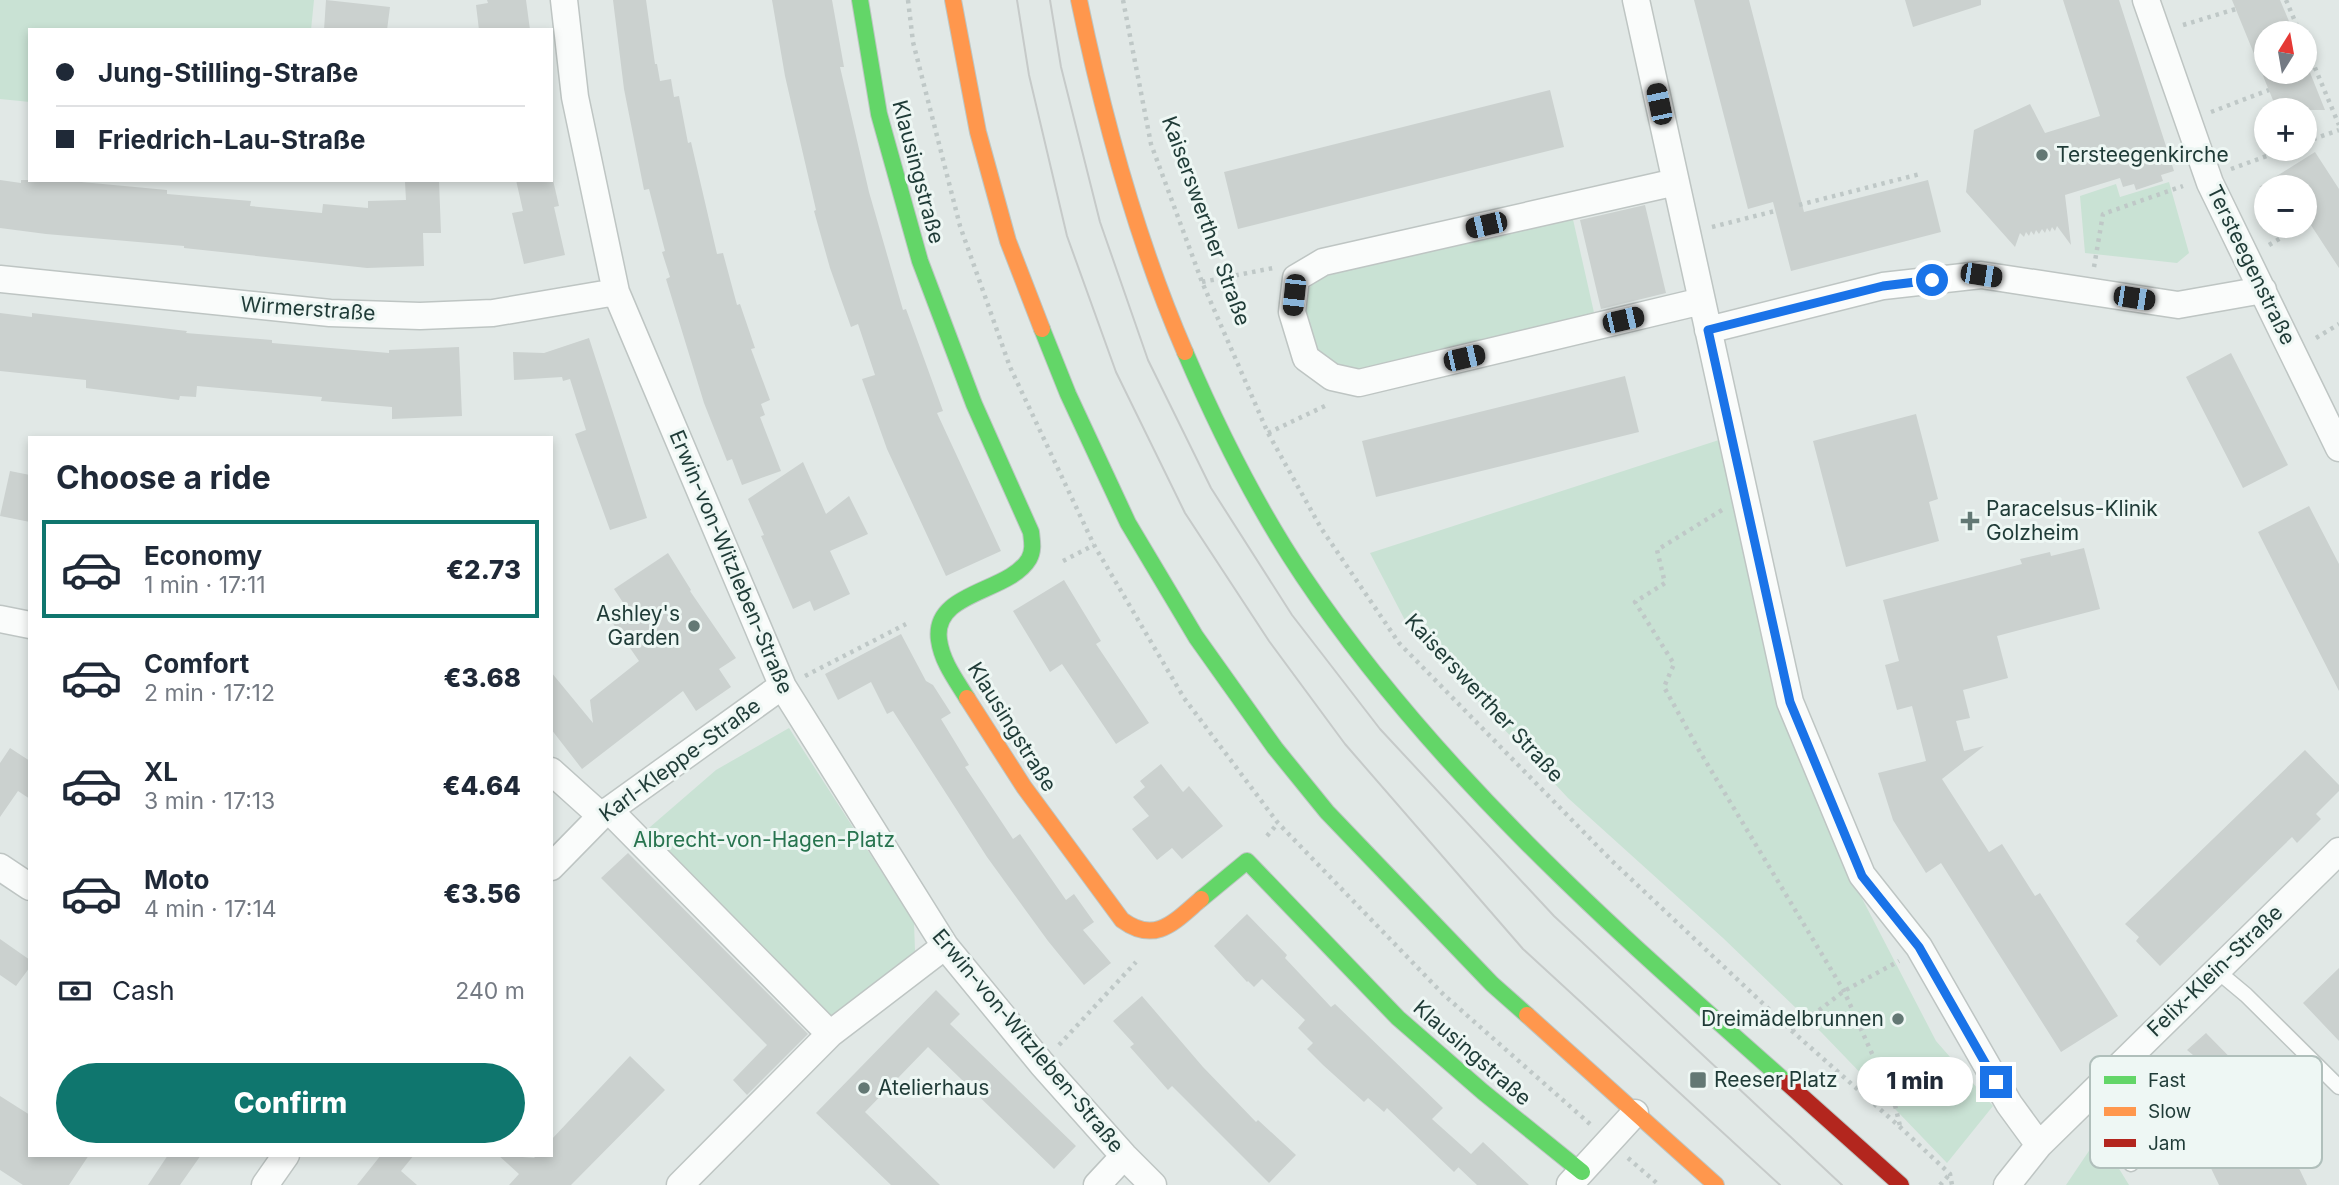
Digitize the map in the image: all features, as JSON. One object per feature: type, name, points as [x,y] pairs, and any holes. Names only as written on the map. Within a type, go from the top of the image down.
[{"type":"street","name":"Erwin-von-Witzleben-Straße","points":[[564,0],[575,97],[616,292],[782,686],[945,946],[1042,1064],[1153,1185]]},
{"type":"street","name":"Klausingstraße","points":[[860,0],[879,114],[920,261],[974,404],[1031,532],[1033,546],[1028,560],[1019,570],[950,607],[942,615],[938,632],[945,660],[1029,794],[1116,915],[1134,929],[1156,932],[1168,927],[1247,861],[1398,1018],[1483,1092],[1575,1178]]},
{"type":"street","points":[[953,0],[978,132],[1008,241],[1068,394],[1128,523],[1196,637],[1275,748],[1327,812],[1492,984],[1716,1185]]},
{"type":"street","points":[[1079,0],[1113,147],[1152,267],[1190,365],[1237,463],[1302,575],[1366,662],[1482,797],[1585,900],[1901,1185]]},
{"type":"street","points":[[1636,0],[1790,702],[1862,876],[1919,947],[2009,1104],[2039,1144]]},
{"type":"street","name":"Tersteegenstraße","points":[[2146,0],[2208,177],[2339,448]]},
{"type":"street","points":[[1676,182],[1323,262],[1296,278],[1292,312],[1306,358],[1332,377],[1359,383],[1702,301]]},
{"type":"street","points":[[1708,330],[1883,286],[1981,275],[2178,305],[2263,290]]},
{"type":"street","name":"Wirmerstraße","points":[[0,279],[330,313],[420,316],[493,313],[616,292]]},
{"type":"street","points":[[0,619],[28,625]]},
{"type":"street","name":"Karl-Kleppe-Straße","points":[[553,865],[605,813],[782,686]]},
{"type":"street","points":[[553,773],[605,813],[830,1034]]},
{"type":"street","name":"Felix-Klein-Straße","points":[[2129,1056],[2339,851]]},
{"type":"street","points":[[0,867],[28,886]]},
{"type":"street","points":[[680,1185],[830,1034],[945,946]]},
{"type":"street","name":"Felix-Klein-Straße","points":[[2007,1185],[2039,1144],[2090,1094]]},
{"type":"street","points":[[1575,1178],[1634,1113]]},
{"type":"street","points":[[1097,1185],[1124,1156]]},
{"type":"street","points":[[265,1185],[285,1157]]},
{"type":"lane","points":[[2216,970],[2246,995],[2308,1056]]},
{"type":"lane","points":[[2322,1070],[2339,1087]]},
{"type":"lane","points":[[2087,1097],[2090,1102]]},
{"type":"path","name":"Kaiserswerther Straße","points":[[1123,0],[1152,144],[1202,282],[1268,433],[1321,528],[1399,643],[1612,861],[1792,1031],[1950,1174]]},
{"type":"path","points":[[2286,0],[2295,21]]},
{"type":"path","points":[[2156,33],[2236,9]]},
{"type":"path","points":[[2317,73],[2339,127],[2317,137]]},
{"type":"path","points":[[2188,121],[2269,90]]},
{"type":"path","points":[[2090,292],[2103,214],[2254,160]]},
{"type":"path","points":[[1799,205],[1920,174]]},
{"type":"path","points":[[1687,233],[1775,211]]},
{"type":"path","points":[[2248,258],[2282,238]]},
{"type":"path","points":[[1202,282],[1278,267],[1296,278]]},
{"type":"path","points":[[1268,433],[1329,405],[1332,377]]},
{"type":"path","points":[[1746,504],[1727,506],[1657,550],[1665,583],[1634,602],[1674,664],[1664,687],[1700,752],[1844,991],[1895,1105],[1900,1126]]},
{"type":"path","points":[[782,686],[913,620],[939,624]]},
{"type":"path","points":[[1042,1064],[1140,958],[1143,932]]},
{"type":"path","points":[[1792,1031],[1844,991],[1890,967]]},
{"type":"path","points":[[1609,1141],[1659,1185]]},
{"type":"path","points":[[1940,1185],[1950,1174]]},
{"type":"path","points":[[1950,1174],[1952,1185]]},
{"type":"green space","points":[[0,0],[314,0],[311,28],[28,28],[28,102],[0,99]]},
{"type":"green space","points":[[2169,182],[2189,253],[2177,263],[2085,253],[2080,196],[2116,184],[2120,197]]},
{"type":"green space","points":[[1572,215],[1595,317],[1360,376],[1324,361],[1309,335],[1302,308],[1305,293],[1318,278]]},
{"type":"green space","points":[[1722,439],[1853,881],[1936,1041],[1993,1106],[1947,1163],[1822,1033],[1723,938],[1568,798],[1408,626],[1370,553]]},
{"type":"green space","name":"Albrecht-von-Hagen-Platz","points":[[789,728],[914,922],[915,951],[829,1022],[642,834],[716,770]]},
{"type":"green space","points":[[2090,1149],[2090,1168],[2119,1168],[2129,1185],[2066,1185]]},
{"type":"building","points":[[326,0],[390,7],[387,28],[324,28]]},
{"type":"building","points":[[487,0],[526,0],[530,28],[479,28],[476,5],[488,3]]},
{"type":"building","points":[[613,0],[646,0],[660,81],[671,79],[674,97],[679,96],[688,143],[691,142],[717,254],[723,253],[737,305],[740,304],[755,348],[751,349],[770,400],[761,404],[765,415],[760,417],[781,471],[742,485],[732,459],[727,461],[704,403],[666,279],[670,277],[662,252],[665,251],[649,189],[644,190],[624,89]]},
{"type":"building","points":[[772,0],[832,0],[844,67],[840,67],[869,192],[903,310],[906,309],[943,411],[937,413],[1001,551],[946,576],[887,449],[862,379],[875,375],[858,324],[851,327],[814,211],[816,210],[785,76]]},
{"type":"building","points":[[1694,0],[1749,0],[1804,212],[1928,180],[1941,232],[1791,271],[1773,202],[1748,209]]},
{"type":"building","points":[[1905,0],[1981,0],[1981,5],[1913,27]]},
{"type":"building","points":[[2063,0],[2119,0],[2174,171],[2161,175],[2163,181],[2136,190],[2134,184],[2123,187],[2120,178],[2065,195],[2071,245],[2057,226],[2055,231],[2052,227],[2050,232],[2047,228],[2045,233],[2042,229],[2039,234],[2036,230],[2034,235],[2031,231],[2029,236],[2026,232],[2024,237],[2020,233],[2015,247],[1966,192],[1974,130],[2030,104],[2045,133],[2100,116]]},
{"type":"building","points":[[2232,0],[2280,0],[2289,21],[2254,21],[2254,54]]},
{"type":"building","points":[[2266,84],[2315,84],[2325,110],[2317,110],[2317,98],[2272,98]]},
{"type":"building","points":[[1550,90],[1564,147],[1238,229],[1224,172]]},
{"type":"building","points":[[2317,155],[2339,189],[2339,268],[2317,234],[2317,175],[2278,175],[2301,161],[2317,161]]},
{"type":"building","points":[[0,180],[21,183],[21,180],[81,182],[167,190],[167,194],[251,201],[250,206],[322,213],[323,204],[368,208],[368,201],[406,200],[405,182],[439,182],[441,233],[423,233],[424,266],[367,268],[0,228]]},
{"type":"building","points":[[553,180],[559,206],[554,207],[565,255],[524,264],[512,213],[523,211],[516,182]]},
{"type":"building","points":[[1645,205],[1666,293],[1601,309],[1580,220]]},
{"type":"building","points":[[0,313],[32,317],[32,313],[187,331],[186,333],[272,340],[272,343],[389,353],[389,350],[459,347],[462,416],[392,419],[392,407],[321,401],[322,397],[197,386],[196,397],[180,396],[179,400],[86,388],[86,380],[0,371]]},
{"type":"building","points":[[589,338],[647,518],[610,530],[575,434],[586,430],[570,379],[563,381],[562,377],[514,380],[513,352],[544,353]]},
{"type":"building","points":[[2231,353],[2288,465],[2243,488],[2186,377]]},
{"type":"building","points":[[1625,376],[1639,432],[1376,497],[1362,441]]},
{"type":"building","points":[[1916,414],[1938,499],[1929,502],[1939,541],[1846,567],[1813,441]]},
{"type":"building","points":[[803,462],[826,514],[849,496],[868,534],[830,551],[850,594],[814,611],[810,601],[793,609],[748,499]]},
{"type":"building","points":[[10,471],[28,475],[28,522],[0,516]]},
{"type":"building","points":[[2309,506],[2339,564],[2339,691],[2258,532]]},
{"type":"building","points":[[2084,548],[2100,609],[1997,636],[2008,678],[1963,690],[1970,718],[1956,721],[1964,751],[1984,746],[1942,779],[1989,852],[2002,844],[2035,896],[2040,893],[2118,1016],[2061,1052],[1941,863],[1926,873],[1893,820],[1878,773],[1926,761],[1912,706],[1897,710],[1885,665],[1899,661],[1883,600],[2022,564],[2020,559],[2050,552],[2051,556]]},
{"type":"building","points":[[668,553],[690,591],[736,658],[719,669],[731,687],[696,711],[683,691],[582,769],[553,732],[553,674],[593,723],[590,700],[639,661],[605,612],[626,607],[614,589]]},
{"type":"building","points":[[1064,580],[1101,641],[1096,644],[1149,723],[1116,744],[1062,664],[1050,672],[1013,611]]},
{"type":"building","points":[[901,634],[926,681],[933,685],[951,713],[941,719],[969,765],[965,767],[1013,839],[1020,834],[1066,900],[1074,894],[1094,922],[1083,930],[1111,963],[1084,985],[1048,941],[987,857],[893,711],[887,714],[871,682],[838,700],[825,674]]},
{"type":"building","points":[[10,748],[28,760],[28,798],[18,791],[0,817],[0,763]]},
{"type":"building","points":[[2305,750],[2339,785],[2339,791],[2316,814],[2321,819],[2297,843],[2292,837],[2160,966],[2136,941],[2139,937],[2125,924]]},
{"type":"building","points":[[1161,764],[1183,792],[1189,786],[1223,826],[1182,859],[1172,848],[1157,860],[1132,829],[1149,816],[1133,797],[1145,787],[1140,781]]},
{"type":"building","points":[[628,853],[808,1034],[747,1095],[733,1080],[767,1045],[601,878]]},
{"type":"building","points":[[1247,914],[1287,955],[1285,958],[1331,1007],[1335,1004],[1443,1108],[1432,1119],[1471,1154],[1454,1172],[1387,1108],[1384,1112],[1368,1098],[1364,1102],[1323,1065],[1307,1049],[1313,1043],[1298,1028],[1305,1020],[1262,979],[1254,987],[1247,982],[1214,946]]},
{"type":"building","points":[[0,939],[28,959],[28,970],[16,986],[0,975]]},
{"type":"building","points":[[2339,968],[2339,1041],[2303,1003]]},
{"type":"building","name":"Atelierhaus","points":[[936,990],[960,1014],[950,1024],[1076,1146],[1054,1169],[928,1047],[865,1112],[940,1185],[891,1185],[816,1113]]},
{"type":"building","points":[[1142,996],[1203,1067],[1256,1122],[1258,1120],[1296,1155],[1269,1183],[1172,1086],[1168,1090],[1130,1047],[1134,1044],[1113,1021]]},
{"type":"building","points":[[2206,1033],[2229,1056],[2192,1056],[2187,1050]]},
{"type":"building","points":[[630,1056],[665,1090],[571,1185],[509,1185],[519,1174],[500,1157],[553,1157],[553,1138]]},
{"type":"building","points":[[0,1096],[28,1114],[28,1157],[88,1157],[69,1185],[23,1185],[0,1170]]},
{"type":"building","points":[[1483,1142],[1529,1185],[1477,1185],[1458,1167]]},
{"type":"building","points":[[167,1157],[200,1157],[180,1185],[148,1185]]},
{"type":"building","points":[[379,1157],[412,1157],[401,1171],[417,1185],[357,1185]]},
{"type":"building","points":[[2211,1168],[2299,1168],[2307,1185],[2219,1185]]},
{"type":"tram line","points":[[1017,0],[1029,75],[1067,236],[1116,372],[1185,513],[1269,641],[1345,744],[1523,949],[1780,1185]]},
{"type":"tram line","points":[[1050,0],[1061,67],[1100,222],[1148,360],[1211,488],[1292,615],[1380,729],[1554,916],[1842,1185]]},
{"type":"traffic: fast","points":[[860,0],[879,114],[920,261],[974,404],[1031,532],[1031,556],[1019,570],[959,602],[947,611],[940,624],[939,640],[943,656],[967,698]]},
{"type":"traffic: fast","points":[[1042,329],[1068,394],[1128,523],[1196,637],[1275,748],[1327,812],[1492,984],[1527,1015]]},
{"type":"traffic: fast","points":[[1185,352],[1239,467],[1269,522],[1303,576],[1354,647],[1409,715],[1467,781],[1528,844],[1656,966],[1787,1083]]},
{"type":"traffic: fast","points":[[1201,899],[1247,861],[1398,1018],[1483,1092],[1582,1172]]},
{"type":"traffic: slow","points":[[953,0],[978,132],[1008,241],[1042,329]]},
{"type":"traffic: slow","points":[[1079,0],[1123,179],[1151,266],[1185,352]]},
{"type":"traffic: slow","points":[[967,698],[1024,787],[1122,920],[1134,927],[1155,930],[1174,922],[1201,899]]},
{"type":"traffic: slow","points":[[1527,1015],[1716,1185]]},
{"type":"traffic: jam","points":[[1787,1083],[1901,1185]]},
{"type":"place","name":"Tersteegenkirche","points":[[2042,155]]},
{"type":"place","name":"Paracelsus-Klinik Golzheim","points":[[1970,521]]},
{"type":"place","name":"Ashley's Garden","points":[[694,626]]},
{"type":"place","name":"Dreimädelbrunnen","points":[[1898,1019]]},
{"type":"place","name":"Reeser Platz","points":[[1698,1080]]},
{"type":"place","name":"Atelierhaus","points":[[864,1088]]},
{"type":"route","points":[[1932,280],[1883,286],[1708,330],[1790,702],[1862,876],[1919,947],[1996,1082]]}]
